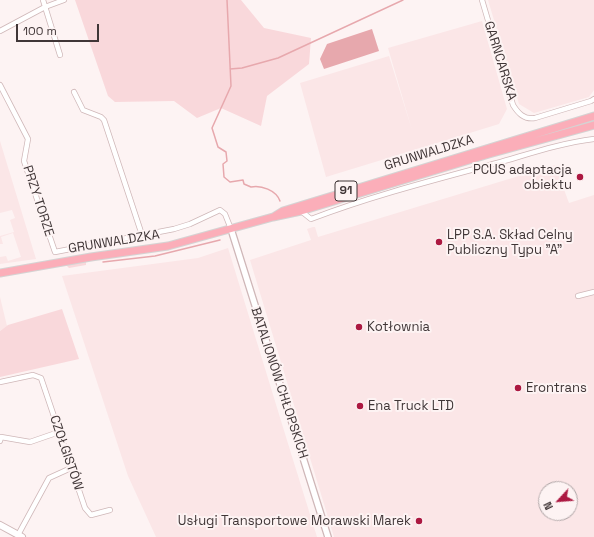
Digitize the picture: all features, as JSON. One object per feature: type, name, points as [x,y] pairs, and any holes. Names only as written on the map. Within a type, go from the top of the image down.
[{"type":"main road","name":"GRUNWALDZKA","points":[[273,217],[290,208],[594,116]]},
{"type":"main road","name":"GRUNWALDZKA","points":[[0,273],[91,257],[168,246],[273,217],[301,211],[495,152],[594,125]]},
{"type":"main road","points":[[0,525],[20,536]]},
{"type":"street","points":[[43,0],[60,55]]},
{"type":"street","points":[[0,31],[45,7],[64,0]]},
{"type":"street","name":"GARNCARSKA","points":[[482,0],[513,105],[518,114],[530,119],[594,99]]},
{"type":"street","name":"PRZY TORZE","points":[[0,85],[28,140],[24,161],[54,252]]},
{"type":"street","points":[[74,92],[83,110],[101,117],[104,120],[142,235]]},
{"type":"street","points":[[301,211],[311,219],[345,206],[437,179],[567,143],[594,139]]},
{"type":"street","name":"GRUNWALDZKA","points":[[54,252],[190,224],[220,210],[225,214],[231,229]]},
{"type":"street","name":"BATALIONÓW CHŁOPSKICH","points":[[231,229],[328,537]]},
{"type":"street","points":[[578,296],[594,292]]},
{"type":"street","name":"CZOŁGISTÓW","points":[[0,382],[33,375],[41,378],[88,514],[95,515],[110,510]]},
{"type":"street","points":[[0,439],[28,442],[59,432]]},
{"type":"street","points":[[20,536],[49,478],[71,468]]},
{"type":"shaded area","points":[[75,0],[241,0],[264,28],[311,38],[309,64],[267,96],[261,126],[221,108],[197,118],[174,101],[115,102],[108,96]]},
{"type":"shaded area","points":[[488,0],[594,0],[594,90],[589,97],[534,113],[519,104]]},
{"type":"shaded area","points":[[482,21],[507,109],[499,124],[326,177],[300,83],[389,56],[412,130],[388,48]]},
{"type":"shaded area","points":[[372,29],[379,51],[324,69],[320,59],[327,44]]},
{"type":"shaded area","points":[[0,141],[36,259],[0,264],[0,257],[6,256],[8,261],[21,257],[13,233],[1,237],[3,244],[0,244],[0,236],[14,232],[10,220],[15,218],[12,210],[0,213]]},
{"type":"shaded area","points":[[555,165],[569,203],[594,195],[594,537],[334,537],[250,260],[311,240],[307,229],[315,227],[318,237]]},
{"type":"shaded area","points":[[228,248],[317,537],[156,537],[128,476],[62,276],[198,258]]},
{"type":"shaded area","points":[[86,262],[86,265],[69,268],[66,265]]},
{"type":"shaded area","points":[[0,297],[7,326],[0,331]]},
{"type":"shaded area","points":[[62,309],[79,359],[0,377],[0,331],[8,325]]},
{"type":"waterway","points":[[227,0],[231,86],[212,128],[218,147],[226,152],[227,161],[223,164],[224,177],[230,182],[243,180],[244,184],[251,187],[268,189],[272,191],[280,201]]},
{"type":"waterway","points":[[230,69],[242,68],[278,58],[403,0]]},
{"type":"waterway","points":[[103,262],[155,256],[220,240]]},
{"type":"place","name":"PCUS adaptacja obiektu","points":[[580,177]]},
{"type":"place","name":"LPP S.A. Skład Celny Publiczny Typu \"A\"","points":[[439,242]]},
{"type":"place","name":"Kotłownia","points":[[359,327]]},
{"type":"place","name":"Erontrans","points":[[518,388]]},
{"type":"place","name":"Ena Truck LTD","points":[[360,406]]},
{"type":"place","name":"Usługi Transportowe Morawski Marek","points":[[419,521]]}]
